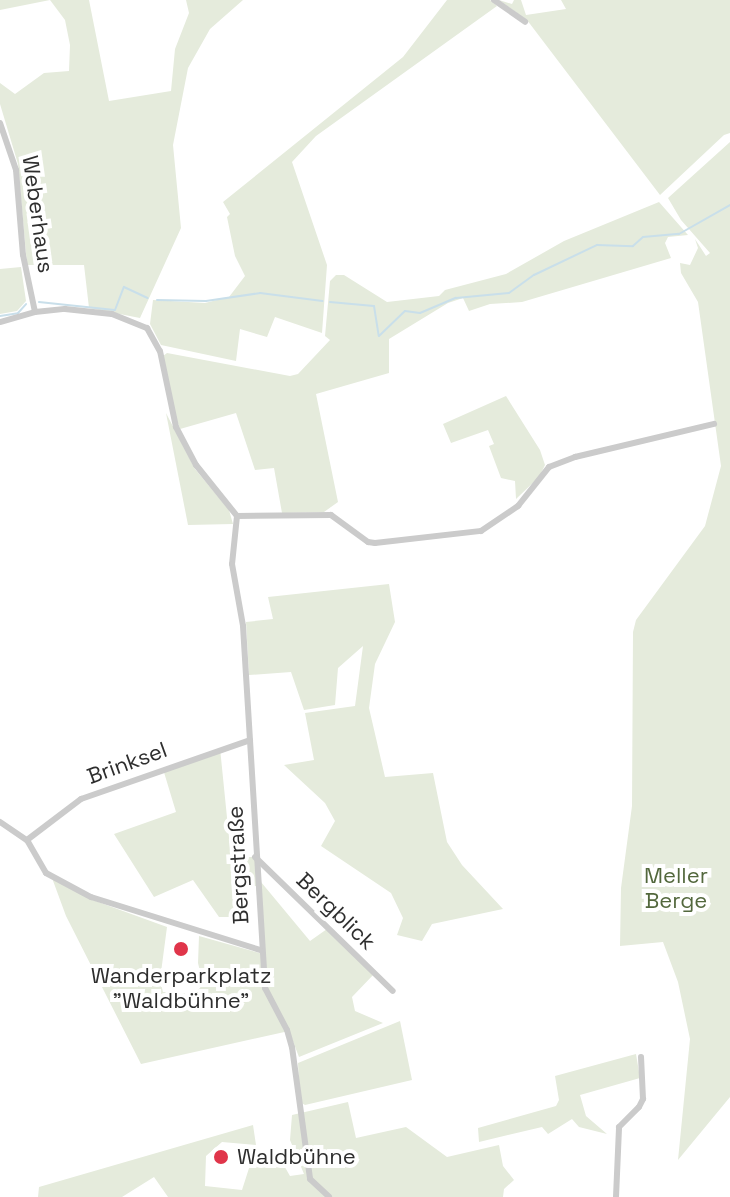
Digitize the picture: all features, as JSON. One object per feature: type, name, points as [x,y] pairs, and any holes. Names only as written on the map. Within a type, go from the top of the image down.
[{"type":"street","points":[[494,0],[525,22]]},
{"type":"street","name":"Weberhaus","points":[[0,123],[16,170],[23,255],[35,312]]},
{"type":"street","points":[[0,322],[35,312],[65,309],[112,314],[147,328],[160,351],[176,427],[196,465],[237,516],[331,515],[368,542],[481,531],[518,506],[549,467],[575,457],[714,424]]},
{"type":"street","name":"Bergstraße","points":[[237,516],[232,564],[243,626],[260,950],[265,988],[287,1030],[292,1047],[310,1179],[329,1197]]},
{"type":"street","name":"Brinksel","points":[[27,840],[81,799],[250,740]]},
{"type":"street","points":[[0,822],[27,840],[46,873],[91,897],[260,950]]},
{"type":"street","name":"Bergblick","points":[[255,857],[393,991]]},
{"type":"street","points":[[616,1197],[619,1127],[643,1099],[641,1057]]},
{"type":"green space","points":[[0,0],[50,0],[0,10]]},
{"type":"green space","points":[[50,0],[89,0],[109,101],[171,91],[175,49],[189,13],[186,0],[243,0],[210,29],[188,68],[173,145],[181,228],[140,318],[89,308],[84,265],[27,265],[18,164],[0,104],[0,83],[15,94],[44,73],[69,71],[70,45],[65,20]]},
{"type":"green space","points":[[447,0],[490,0],[497,6],[316,136],[292,162],[327,265],[322,333],[275,317],[267,337],[240,329],[236,361],[161,345],[150,324],[153,300],[205,303],[229,297],[245,276],[235,256],[227,217],[230,214],[223,202],[403,57]]},
{"type":"green space","points":[[499,0],[512,4],[514,0],[521,0],[526,15],[566,9],[561,0],[730,0],[730,133],[724,135],[660,195],[527,20]]},
{"type":"green space","name":"Meller Berge","points":[[730,142],[730,1097],[678,1160],[690,1039],[678,982],[663,942],[620,946],[621,888],[632,806],[633,632],[636,620],[705,526],[721,466],[698,302],[681,273],[680,263],[690,265],[698,248],[695,239],[706,256],[710,253],[681,220],[668,198]]},
{"type":"green space","points":[[659,202],[688,235],[668,237],[665,243],[671,258],[522,302],[490,304],[469,311],[463,298],[448,303],[389,339],[389,373],[316,394],[338,502],[324,512],[282,513],[274,468],[255,470],[236,413],[180,429],[172,406],[163,356],[167,353],[290,376],[298,374],[330,340],[325,336],[330,281],[336,275],[344,275],[387,302],[439,296],[445,290],[506,274],[564,241]]},
{"type":"green space","points":[[21,267],[26,301],[17,311],[0,314],[0,269]]},
{"type":"green space","points":[[506,396],[540,450],[545,465],[539,477],[516,499],[515,481],[501,478],[489,446],[494,444],[488,430],[451,443],[443,424]]},
{"type":"green space","points":[[166,413],[195,469],[229,510],[233,524],[188,525]]},
{"type":"green space","points":[[389,584],[395,622],[375,664],[369,708],[385,777],[433,773],[447,842],[462,865],[503,909],[432,924],[422,941],[397,935],[403,918],[391,893],[321,846],[335,821],[325,803],[284,765],[314,760],[305,713],[355,706],[363,646],[338,668],[335,705],[304,710],[291,672],[249,675],[246,622],[273,619],[268,597]]},
{"type":"green space","points":[[220,748],[231,857],[255,857],[256,876],[310,941],[327,929],[375,973],[352,997],[355,1011],[383,1023],[299,1057],[289,1031],[141,1064],[66,916],[52,878],[90,899],[167,927],[160,980],[163,992],[195,994],[203,984],[198,963],[199,936],[263,954],[256,886],[235,886],[233,917],[219,917],[193,880],[154,897],[114,834],[176,812],[163,769]]},
{"type":"green space","points":[[400,1021],[412,1080],[305,1105],[300,1102],[298,1063]]},
{"type":"green space","points":[[636,1054],[640,1078],[580,1095],[586,1116],[607,1134],[579,1127],[572,1119],[548,1134],[542,1127],[479,1142],[478,1128],[556,1106],[559,1100],[555,1076]]},
{"type":"green space","points":[[348,1102],[356,1138],[406,1127],[447,1157],[499,1145],[503,1166],[514,1180],[504,1189],[503,1197],[168,1197],[154,1177],[122,1197],[38,1197],[39,1187],[253,1125],[256,1145],[222,1142],[206,1156],[205,1186],[242,1190],[250,1165],[282,1162],[290,1176],[304,1174],[290,1140],[292,1115]]},
{"type":"waterway","points":[[330,302],[374,306],[379,336],[405,311],[420,313],[456,298],[509,293],[534,275],[597,245],[633,246],[643,237],[679,234],[730,205]]},
{"type":"waterway","points":[[39,302],[115,310],[124,287],[148,298]]},
{"type":"waterway","points":[[157,300],[206,301],[260,293],[322,301]]},
{"type":"waterway","points":[[0,316],[18,313],[26,304]]},
{"type":"place","name":"Wanderparkplatz \"Waldbühne\"","points":[[181,949]]},
{"type":"place","name":"Waldbühne","points":[[221,1157]]}]
